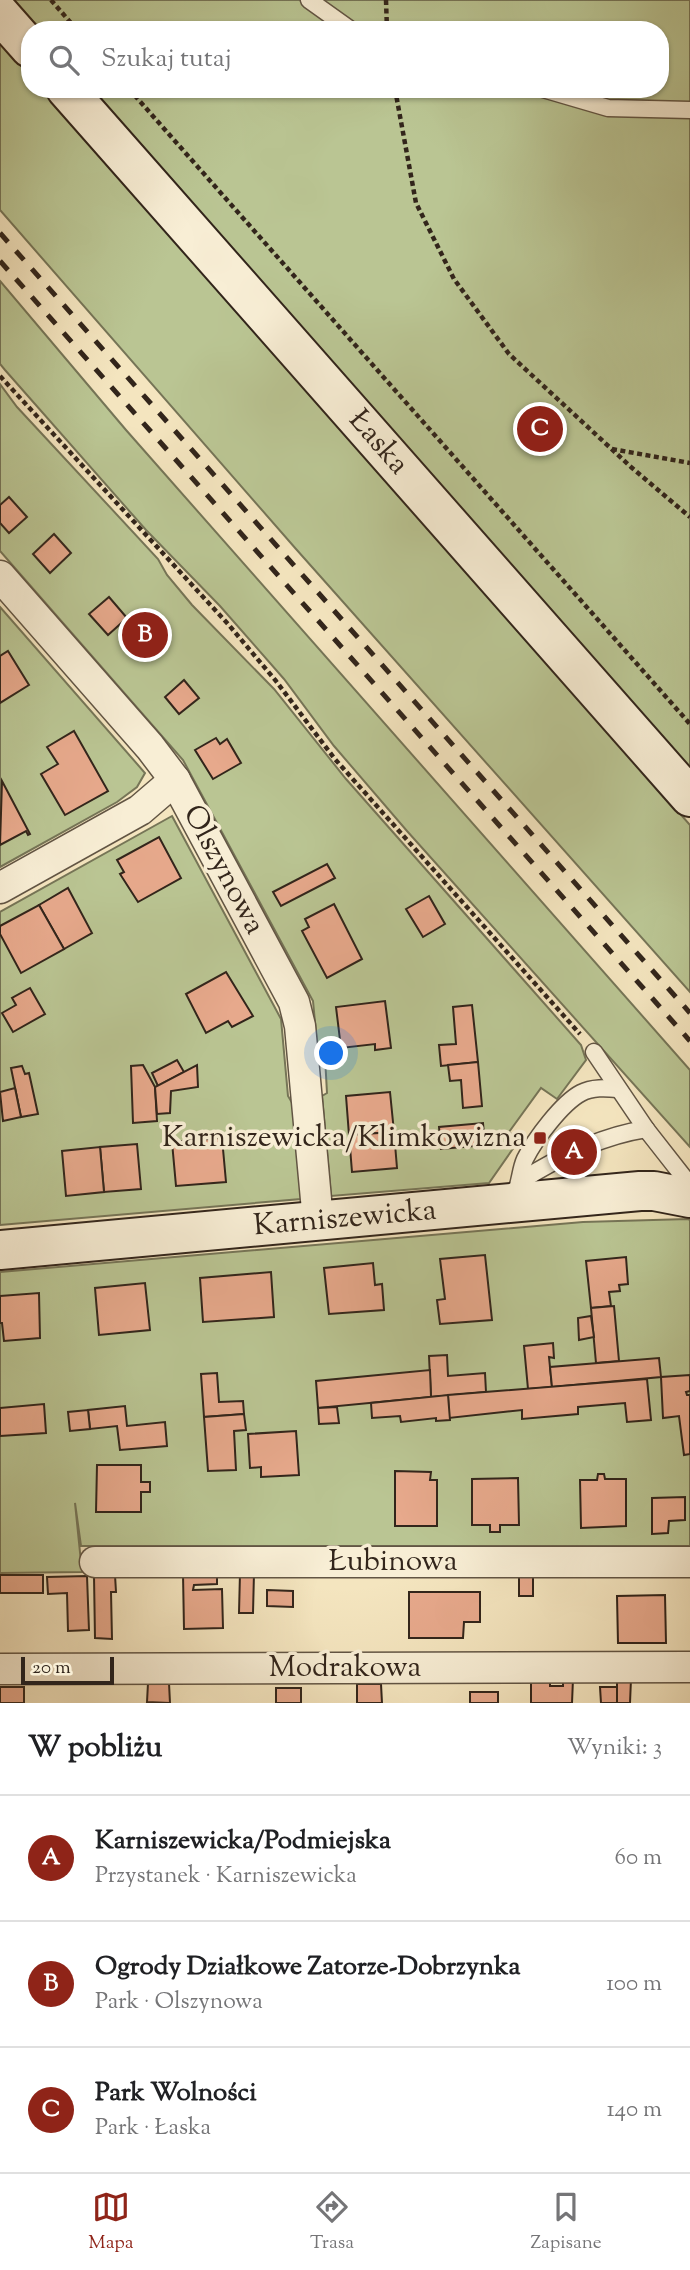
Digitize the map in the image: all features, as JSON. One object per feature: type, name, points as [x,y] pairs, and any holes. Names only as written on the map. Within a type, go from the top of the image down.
[{"type":"main road","points":[[0,14],[21,38]]},
{"type":"main road","name":"Łaska","points":[[74,98],[690,797]]},
{"type":"main road","name":"Karniszewicka","points":[[0,1250],[318,1221],[514,1193],[654,1191],[690,1198]]},
{"type":"street","name":"Olszynowa","points":[[0,576],[150,747],[175,780],[294,1002],[300,1026],[318,1221]]},
{"type":"street","points":[[0,888],[140,810],[175,780]]},
{"type":"street","name":"Łubinowa","points":[[95,1562],[690,1562]]},
{"type":"street","name":"Modrakowa","points":[[0,1669],[690,1667]]},
{"type":"lane","points":[[309,0],[338,21]]},
{"type":"lane","points":[[574,98],[608,108],[690,110]]},
{"type":"lane","points":[[594,1052],[646,1129],[686,1180],[690,1191]]},
{"type":"lane","points":[[514,1193],[524,1161],[563,1107],[582,1092],[602,1088],[618,1089]]},
{"type":"lane","points":[[514,1193],[543,1167],[603,1138],[646,1129]]},
{"type":"path","points":[[51,0],[69,21]]},
{"type":"path","points":[[386,0],[387,21]]},
{"type":"path","points":[[138,98],[690,724]]},
{"type":"path","points":[[397,98],[416,203],[454,279],[509,354],[690,517]]},
{"type":"path","points":[[0,376],[228,624],[276,681],[334,758],[573,1024],[594,1052]]},
{"type":"path","points":[[612,449],[690,463]]},
{"type":"green space","points":[[13,0],[690,0],[690,770],[100,98],[669,98],[669,21],[31,21]]},
{"type":"green space","points":[[0,42],[21,66],[21,98],[50,98],[690,825],[690,992],[296,549],[0,210]]},
{"type":"green space","points":[[0,281],[126,430],[690,1070],[690,1147],[407,831],[334,746],[284,679],[220,606],[146,530],[0,364]]},
{"type":"green space","points":[[0,384],[17,407],[158,559],[167,575],[192,605],[274,689],[346,779],[581,1045],[586,1060],[557,1099],[541,1088],[509,1132],[519,1140],[489,1183],[331,1196],[322,1096],[327,1093],[325,1057],[318,1054],[313,1001],[183,760],[0,551]]},
{"type":"green space","points":[[0,607],[145,773],[137,787],[117,802],[0,867]]},
{"type":"green space","points":[[172,816],[281,1019],[288,1096],[294,1106],[301,1199],[0,1225],[0,912]]},
{"type":"green space","points":[[688,1219],[690,1546],[81,1546],[75,1503],[82,1572],[0,1573],[0,1272],[583,1222]]},
{"type":"building","points":[[9,497],[27,517],[9,533],[0,523],[0,505]]},
{"type":"building","points":[[54,534],[71,553],[50,573],[33,554]]},
{"type":"building","points":[[109,597],[127,618],[108,635],[89,614]]},
{"type":"building","points":[[8,651],[29,685],[0,703],[0,656]]},
{"type":"building","points":[[184,680],[199,698],[179,714],[165,697]]},
{"type":"building","points":[[74,731],[108,791],[65,815],[41,774],[58,764],[47,747]]},
{"type":"building","points":[[216,738],[220,744],[227,739],[241,763],[213,779],[195,750]]},
{"type":"building","points":[[2,781],[30,834],[26,831],[0,845]]},
{"type":"building","points":[[159,837],[181,878],[138,902],[120,874],[124,872],[117,860]]},
{"type":"building","points":[[327,864],[335,878],[281,906],[273,892]]},
{"type":"building","points":[[68,888],[92,933],[64,949],[39,905]]},
{"type":"building","points":[[429,896],[445,924],[423,937],[406,909]]},
{"type":"building","points":[[334,904],[362,959],[327,978],[302,931],[309,927],[305,919]]},
{"type":"building","points":[[39,905],[64,949],[21,973],[0,934],[0,926]]},
{"type":"building","points":[[226,972],[253,1016],[232,1027],[228,1021],[206,1033],[186,994]]},
{"type":"building","points":[[30,988],[45,1014],[13,1032],[2,1013],[16,1005],[12,998]]},
{"type":"building","points":[[385,1001],[391,1048],[375,1050],[375,1044],[341,1048],[336,1007]]},
{"type":"building","points":[[472,1005],[478,1062],[441,1066],[439,1045],[456,1044],[453,1007]]},
{"type":"building","points":[[177,1060],[184,1072],[158,1086],[152,1073]]},
{"type":"building","points":[[478,1062],[482,1106],[463,1108],[461,1080],[450,1081],[448,1065]]},
{"type":"building","points":[[143,1065],[155,1087],[157,1121],[133,1123],[131,1066]]},
{"type":"building","points":[[197,1065],[198,1087],[171,1091],[170,1113],[157,1114],[155,1087]]},
{"type":"building","points":[[22,1066],[25,1074],[29,1073],[38,1114],[21,1117],[11,1068]]},
{"type":"building","points":[[15,1088],[21,1117],[3,1121],[0,1092]]},
{"type":"building","points":[[390,1092],[394,1132],[349,1135],[346,1096]]},
{"type":"building","points":[[483,1123],[485,1145],[441,1149],[439,1127]]},
{"type":"building","points":[[394,1132],[397,1168],[352,1172],[349,1135]]},
{"type":"building","points":[[222,1138],[226,1182],[176,1186],[172,1142]]},
{"type":"building","points":[[137,1144],[141,1189],[104,1192],[100,1147]]},
{"type":"building","points":[[100,1147],[104,1192],[66,1196],[62,1151]]},
{"type":"building","points":[[485,1255],[492,1320],[440,1324],[437,1300],[445,1299],[440,1259]]},
{"type":"building","points":[[626,1257],[628,1284],[619,1285],[620,1291],[609,1292],[611,1306],[591,1308],[586,1261]]},
{"type":"building","points":[[373,1263],[375,1285],[382,1284],[384,1310],[329,1314],[324,1268]]},
{"type":"building","points":[[271,1272],[274,1317],[203,1322],[200,1278]]},
{"type":"building","points":[[145,1283],[150,1330],[99,1335],[95,1288]]},
{"type":"building","points":[[39,1293],[40,1338],[4,1341],[0,1323],[0,1296]]},
{"type":"building","points":[[614,1306],[619,1361],[596,1363],[591,1308]]},
{"type":"building","points":[[591,1316],[594,1337],[579,1340],[578,1318]]},
{"type":"building","points":[[553,1343],[554,1358],[549,1357],[552,1387],[528,1389],[524,1346]]},
{"type":"building","points":[[447,1355],[448,1376],[485,1373],[486,1392],[431,1397],[429,1356]]},
{"type":"building","points":[[659,1358],[661,1377],[552,1387],[550,1367]]},
{"type":"building","points":[[430,1370],[431,1397],[318,1408],[316,1381]]},
{"type":"building","points":[[217,1373],[219,1402],[243,1401],[244,1414],[204,1417],[201,1374]]},
{"type":"building","points":[[690,1375],[690,1391],[686,1392],[690,1395],[690,1454],[684,1455],[679,1416],[663,1418],[661,1377]]},
{"type":"building","points":[[647,1379],[651,1420],[627,1422],[625,1403],[578,1407],[578,1414],[522,1419],[522,1410],[449,1418],[448,1395]]},
{"type":"building","points":[[448,1395],[450,1420],[436,1421],[436,1418],[401,1422],[400,1416],[372,1418],[371,1403]]},
{"type":"building","points":[[44,1404],[46,1433],[0,1436],[0,1408]]},
{"type":"building","points":[[125,1406],[127,1426],[165,1422],[167,1446],[120,1450],[117,1426],[90,1429],[88,1410]]},
{"type":"building","points":[[337,1407],[339,1423],[319,1424],[318,1408]]},
{"type":"building","points":[[88,1410],[90,1429],[70,1431],[68,1412]]},
{"type":"building","points":[[244,1414],[246,1430],[234,1431],[236,1470],[208,1471],[204,1417]]},
{"type":"building","points":[[296,1431],[299,1475],[261,1477],[261,1467],[250,1468],[248,1434]]},
{"type":"building","points":[[97,1465],[141,1465],[141,1482],[150,1482],[150,1492],[141,1492],[141,1512],[96,1512]]},
{"type":"building","points":[[395,1471],[431,1472],[430,1480],[437,1480],[437,1526],[395,1526]]},
{"type":"building","points":[[598,1474],[604,1474],[605,1479],[626,1479],[626,1526],[581,1528],[580,1480],[597,1480]]},
{"type":"building","points":[[518,1478],[519,1525],[500,1525],[500,1532],[490,1532],[490,1525],[472,1525],[472,1479]]},
{"type":"building","points":[[685,1497],[685,1520],[669,1521],[668,1533],[652,1534],[652,1498]]},
{"type":"building","points":[[217,1573],[217,1584],[194,1585],[193,1590],[222,1589],[223,1628],[184,1629],[183,1574]]},
{"type":"building","points":[[240,1573],[254,1573],[253,1613],[239,1613]]},
{"type":"building","points":[[0,1575],[43,1575],[43,1593],[0,1593]]},
{"type":"building","points":[[115,1575],[116,1592],[111,1592],[112,1639],[95,1638],[94,1576]]},
{"type":"building","points":[[87,1576],[89,1630],[68,1631],[67,1593],[48,1594],[47,1577]]},
{"type":"building","points":[[519,1576],[533,1576],[533,1596],[519,1596]]},
{"type":"building","points":[[267,1590],[293,1591],[293,1607],[267,1606]]},
{"type":"building","points":[[409,1592],[480,1592],[480,1622],[464,1622],[463,1638],[409,1638]]},
{"type":"building","points":[[665,1595],[666,1643],[618,1643],[617,1596]]},
{"type":"building","points":[[563,1679],[573,1679],[572,1703],[531,1703],[531,1680],[550,1680],[550,1686],[563,1686]]},
{"type":"building","points":[[617,1679],[631,1679],[630,1703],[617,1703]]},
{"type":"building","points":[[148,1683],[169,1683],[170,1703],[147,1702]]},
{"type":"building","points":[[357,1684],[381,1684],[382,1703],[357,1703]]},
{"type":"building","points":[[0,1687],[24,1687],[24,1703],[0,1703]]},
{"type":"building","points":[[600,1687],[617,1687],[617,1703],[601,1703]]},
{"type":"building","points":[[276,1688],[301,1688],[301,1703],[276,1703]]},
{"type":"building","points":[[470,1692],[498,1692],[498,1703],[470,1703]]},
{"type":"railway","points":[[0,233],[690,1013]]},
{"type":"railway","points":[[0,261],[690,1041]]},
{"type":"place","name":"Park Wolności","points":[[540,429]]},
{"type":"place","name":"Ogrody Działkowe Zatorze-Dobrzynka","points":[[145,635]]},
{"type":"place","name":"Karniszewicka/Klimkowizna","points":[[540,1138]]},
{"type":"place","name":"Karniszewicka/Podmiejska","points":[[574,1152]]}]
